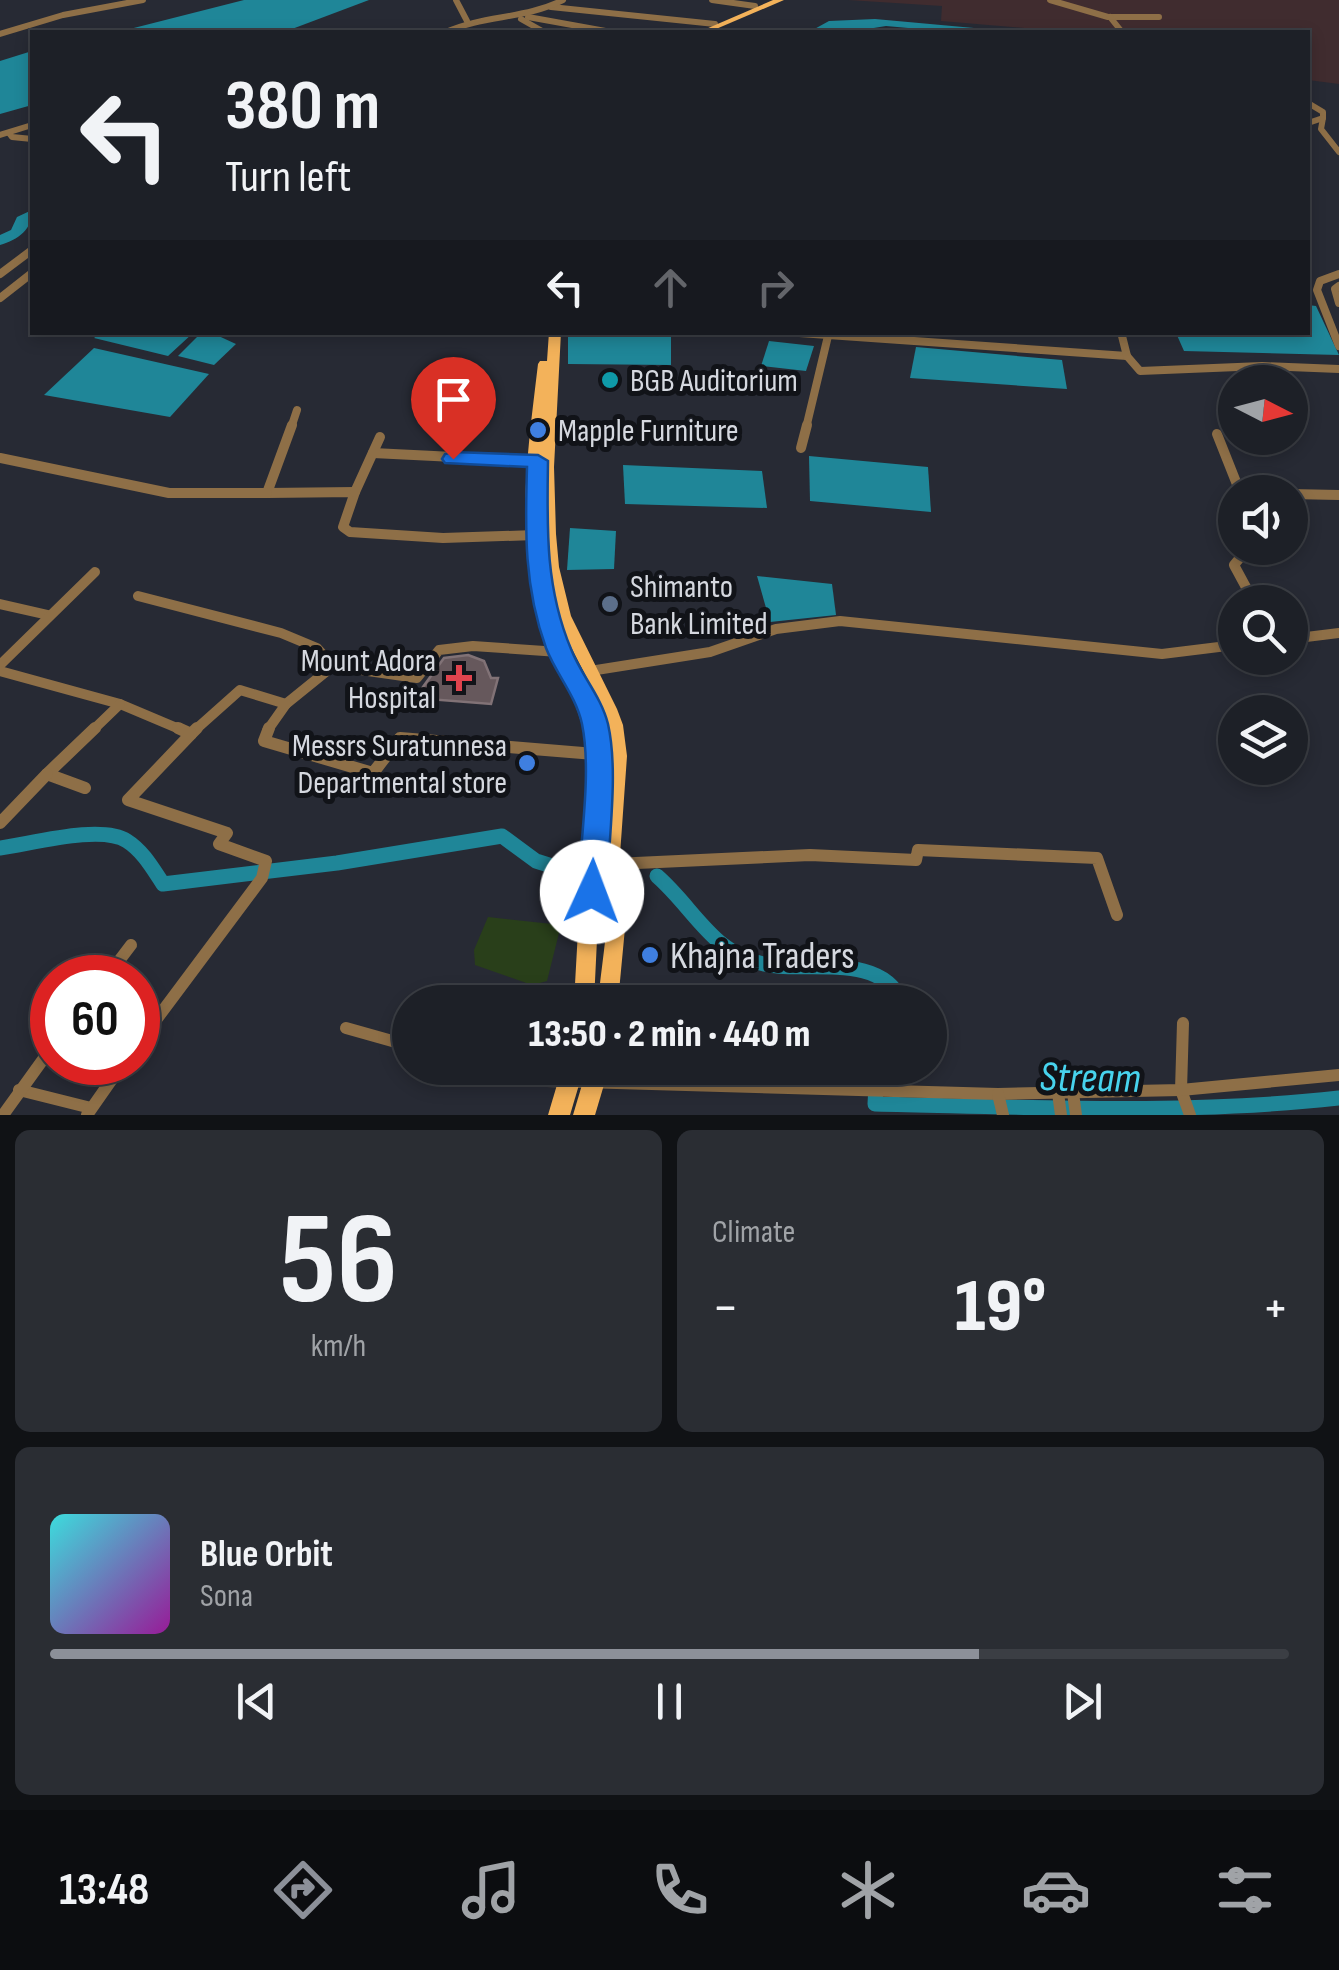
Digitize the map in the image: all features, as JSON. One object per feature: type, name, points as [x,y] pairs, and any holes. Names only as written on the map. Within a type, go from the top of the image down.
[{"type":"main road","points":[[699,30],[770,0]]},
{"type":"main road","points":[[708,30],[780,0]]},
{"type":"main road","points":[[551,335],[538,461],[536,535],[542,599],[560,652],[594,723],[598,752],[585,985]]},
{"type":"main road","points":[[551,335],[547,536],[558,599],[570,636],[614,726],[619,756],[611,854],[615,864],[609,985]]},
{"type":"main road","points":[[559,1115],[568,1085]]},
{"type":"main road","points":[[584,1115],[594,1085]]},
{"type":"street","points":[[0,34],[83,10],[143,0]]},
{"type":"street","points":[[456,0],[468,21]]},
{"type":"street","points":[[524,18],[563,0]]},
{"type":"street","points":[[712,0],[754,6]]},
{"type":"street","points":[[1050,0],[1110,17],[1159,17]]},
{"type":"street","points":[[552,7],[715,24]]},
{"type":"street","points":[[1110,17],[1120,30]]},
{"type":"street","points":[[524,18],[541,30]]},
{"type":"street","points":[[450,30],[468,21],[524,18],[599,30]]},
{"type":"street","points":[[1310,104],[1323,112],[1322,128],[1339,152]]},
{"type":"street","points":[[1310,122],[1323,118]]},
{"type":"street","points":[[4,134],[30,127]]},
{"type":"street","points":[[4,134],[30,139]]},
{"type":"street","points":[[0,274],[30,252]]},
{"type":"street","points":[[1339,274],[1320,281],[1316,290],[1339,346]]},
{"type":"street","points":[[0,298],[30,275]]},
{"type":"street","points":[[1339,286],[1339,303]]},
{"type":"street","points":[[817,335],[902,336],[1126,356]]},
{"type":"street","points":[[1122,335],[1126,356],[1140,371],[1262,366],[1339,370]]},
{"type":"street","points":[[800,448],[828,336]]},
{"type":"street","points":[[267,493],[297,410]]},
{"type":"street","points":[[380,437],[343,527],[350,532],[443,538],[536,535]]},
{"type":"street","points":[[373,453],[538,461]]},
{"type":"street","points":[[0,458],[169,493],[355,492]]},
{"type":"street","points":[[1308,494],[1339,495]]},
{"type":"street","points":[[95,572],[48,615],[0,668],[120,704],[191,734]]},
{"type":"street","points":[[138,596],[281,632],[317,648],[333,666],[417,678],[439,650],[473,646],[560,652]]},
{"type":"street","points":[[0,604],[48,615]]},
{"type":"street","points":[[590,671],[710,652],[776,629],[840,621],[1162,654],[1218,648]]},
{"type":"street","points":[[1308,636],[1339,633]]},
{"type":"street","points":[[333,666],[286,704],[262,738],[264,741],[374,774],[400,738],[619,756]]},
{"type":"street","points":[[160,1015],[262,878],[266,863],[219,844],[227,833],[128,800],[191,734],[244,689],[286,704]]},
{"type":"street","points":[[0,823],[120,704]]},
{"type":"street","points":[[47,774],[85,788]]},
{"type":"street","points":[[593,865],[810,856],[916,860],[918,850],[1097,858],[1117,915]]},
{"type":"street","points":[[123,955],[131,945]]},
{"type":"street","points":[[1183,1023],[1182,1090],[1190,1115]]},
{"type":"street","points":[[346,1028],[392,1041]]},
{"type":"street","points":[[767,1085],[998,1095],[1182,1090],[1339,1075]]},
{"type":"street","points":[[3,1115],[30,1077]]},
{"type":"street","points":[[20,1090],[89,1112],[108,1085]]},
{"type":"street","points":[[1061,1115],[1066,1093]]},
{"type":"street","points":[[1066,1093],[1076,1115]]},
{"type":"street","points":[[998,1095],[1003,1115]]},
{"type":"shaded area","points":[[848,0],[1339,0],[1339,84],[1310,80],[1310,30],[1048,30],[941,21],[942,6]]},
{"type":"green space","points":[[488,917],[561,925],[547,981],[532,985],[475,965],[474,950]]},
{"type":"water","points":[[244,0],[369,0],[289,30],[126,30]]},
{"type":"water","points":[[875,19],[997,30],[886,26],[813,30],[829,21]]},
{"type":"water","points":[[30,52],[30,106],[0,114],[0,61]]},
{"type":"water","points":[[1310,305],[1316,306],[1339,355],[1184,351],[1177,335],[1310,335]]},
{"type":"water","points":[[97,335],[191,335],[168,356],[94,338]]},
{"type":"water","points":[[199,335],[216,335],[236,344],[214,365],[178,356]]},
{"type":"water","points":[[568,335],[671,335],[671,365],[568,364]]},
{"type":"water","points":[[769,341],[814,346],[806,371],[761,366]]},
{"type":"water","points":[[916,347],[1062,360],[1067,389],[910,378]]},
{"type":"water","points":[[94,348],[209,374],[170,417],[44,395]]},
{"type":"water","points":[[809,456],[928,467],[931,512],[810,501]]},
{"type":"water","points":[[623,465],[762,471],[767,508],[625,504]]},
{"type":"water","points":[[570,528],[616,531],[614,569],[567,570]]},
{"type":"water","points":[[757,576],[832,584],[836,615],[770,622]]},
{"type":"building","name":"Mount Adora Hospital","points":[[468,655],[484,661],[491,678],[498,678],[491,704],[415,698],[444,658]]},
{"type":"waterway","points":[[0,241],[18,232],[22,220],[30,215]]},
{"type":"waterway","points":[[0,848],[84,835],[115,836],[138,850],[163,884],[337,863],[502,836],[536,861],[577,874]]},
{"type":"waterway","name":"Stream","points":[[657,876],[719,942],[750,960],[786,967],[862,971],[889,985]]},
{"type":"waterway","name":"Stream","points":[[876,1085],[875,1104],[1166,1108],[1339,1098]]},
{"type":"place","name":"BGB Auditorium","points":[[610,380]]},
{"type":"place","name":"Mapple Furniture","points":[[538,430]]},
{"type":"place","name":"Shimanto Bank Limited","points":[[610,604]]},
{"type":"place","name":"Mount Adora Hospital","points":[[459,678]]},
{"type":"place","name":"Messrs Suratunnesa Departmental store","points":[[527,763]]},
{"type":"place","name":"Khajna Traders","points":[[650,955]]},
{"type":"route","points":[[453,459],[538,461],[536,556],[542,599],[560,652],[594,723],[598,752],[592,892]]}]
